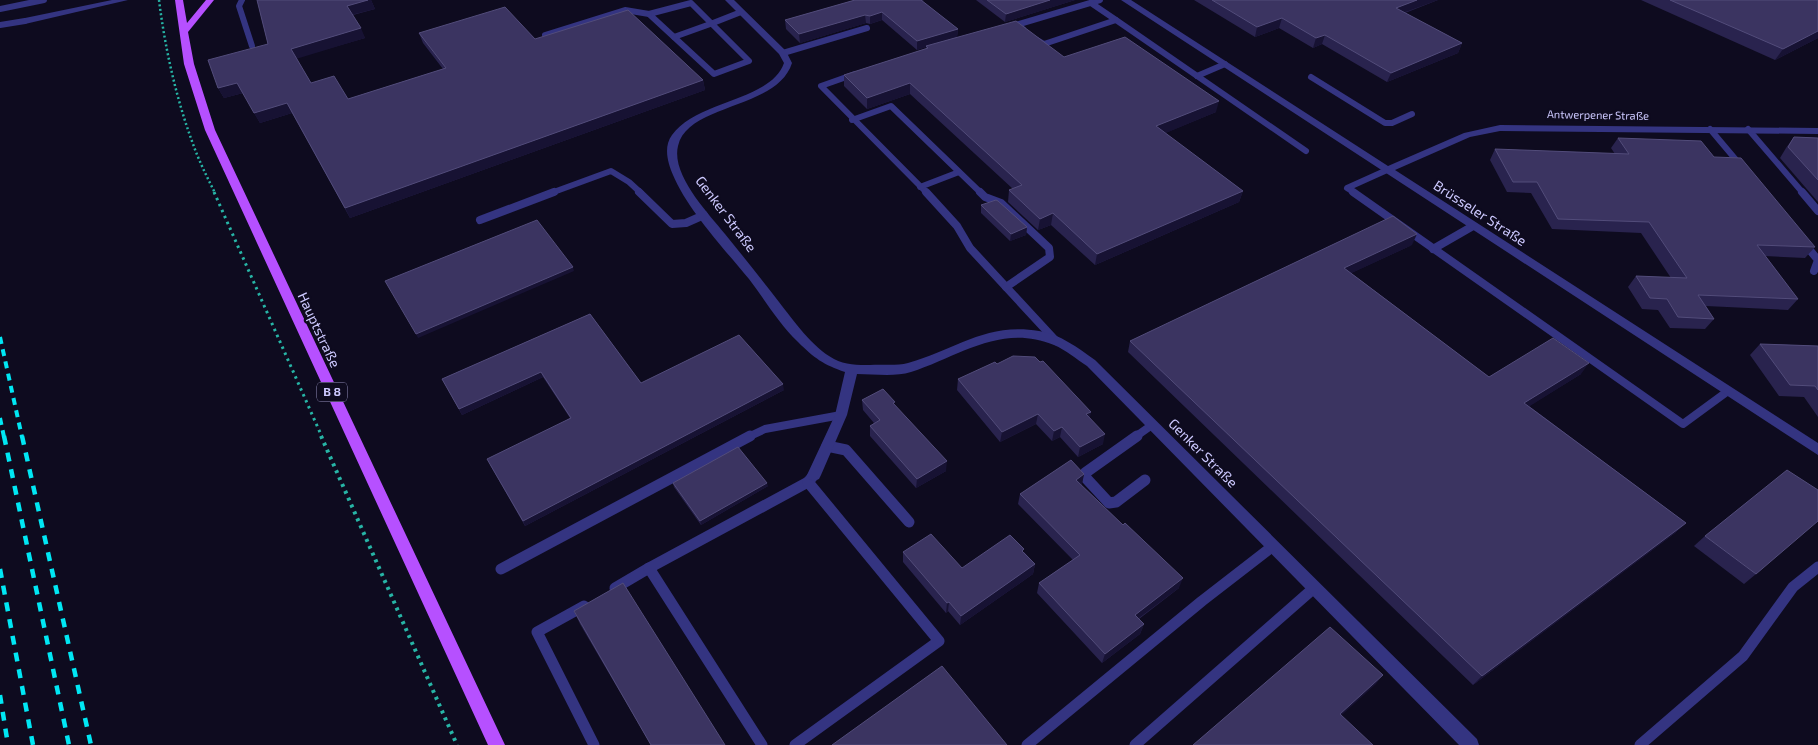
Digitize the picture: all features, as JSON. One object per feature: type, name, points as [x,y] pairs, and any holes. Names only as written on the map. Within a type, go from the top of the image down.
[{"type":"main road","name":"Hauptstraße","points":[[179,0],[189,64],[210,130],[497,745]]},
{"type":"main road","points":[[183,33],[210,0]]},
{"type":"street","points":[[24,21],[124,0]]},
{"type":"street","points":[[729,0],[783,53]]},
{"type":"street","name":"Brüsseler Straße","points":[[1126,0],[1818,450]]},
{"type":"street","name":"Genker Straße","points":[[783,53],[788,63],[787,68],[773,85],[747,98],[701,116],[688,124],[676,136],[671,147],[675,170],[686,192],[802,338],[829,362],[852,370],[908,368],[979,339],[999,335],[1030,334],[1056,341],[1073,350],[1091,363],[1471,745]]},
{"type":"street","name":"Antwerpener Straße","points":[[1387,170],[1467,135],[1500,128],[1818,131]]},
{"type":"street","points":[[811,479],[841,415],[852,370]]},
{"type":"lane","points":[[0,9],[44,0]]},
{"type":"lane","points":[[242,0],[239,6],[252,46]]},
{"type":"lane","points":[[1008,27],[1100,0]]},
{"type":"lane","points":[[1091,3],[1306,152]]},
{"type":"lane","points":[[545,34],[625,10],[649,14],[691,4],[713,23],[749,61],[714,74],[649,14]]},
{"type":"lane","points":[[674,37],[741,12]]},
{"type":"lane","points":[[1016,25],[1044,44],[1116,20]]},
{"type":"lane","points":[[0,25],[24,21]]},
{"type":"lane","points":[[783,53],[866,28]]},
{"type":"lane","points":[[1197,76],[1224,64]]},
{"type":"lane","points":[[864,71],[821,86],[962,231],[970,248],[1056,341]]},
{"type":"lane","points":[[1311,77],[1385,123],[1392,123],[1412,114]]},
{"type":"lane","points":[[852,120],[891,106],[985,197],[1002,203],[1049,248],[1050,257],[1006,287]]},
{"type":"lane","points":[[1710,129],[1748,175]]},
{"type":"lane","points":[[1748,129],[1818,211]]},
{"type":"lane","points":[[1387,170],[1346,188],[1683,424],[1728,391]]},
{"type":"lane","points":[[480,220],[611,171],[629,182],[672,224],[686,223],[704,215]]},
{"type":"lane","points":[[920,187],[959,172]]},
{"type":"lane","points":[[1434,249],[1473,226]]},
{"type":"lane","points":[[1799,237],[1818,260],[1814,271]]},
{"type":"lane","points":[[501,569],[721,450],[765,429],[841,415]]},
{"type":"lane","points":[[1145,480],[1116,502],[1109,503],[1085,477],[1085,473],[1152,425]]},
{"type":"lane","points":[[827,446],[846,450],[908,522]]},
{"type":"lane","points":[[594,745],[537,632],[811,479],[938,641],[794,745]]},
{"type":"lane","points":[[1027,745],[1202,600],[1273,546]]},
{"type":"lane","points":[[1640,745],[1743,656],[1793,587],[1818,567]]},
{"type":"lane","points":[[649,568],[762,745]]},
{"type":"lane","points":[[1135,745],[1314,588]]},
{"type":"path","points":[[159,0],[162,31],[172,74],[193,144],[457,745]]},
{"type":"building","points":[[257,0],[368,0],[347,6],[361,28],[291,49],[311,83],[334,76],[348,99],[446,68],[419,33],[505,7],[535,39],[628,10],[703,80],[345,208],[287,103],[254,113],[237,83],[218,88],[208,60],[268,44]]},
{"type":"building","points":[[855,0],[921,0],[958,29],[917,41],[882,12],[799,34],[785,20]]},
{"type":"building","points":[[987,0],[1050,0],[1006,14]]},
{"type":"building","points":[[1212,0],[1417,0],[1396,8],[1462,43],[1391,73],[1325,35],[1316,38],[1282,18],[1257,27]]},
{"type":"building","points":[[1670,0],[1818,0],[1818,31],[1783,49]]},
{"type":"building","points":[[1016,21],[1064,57],[1125,37],[1219,101],[1156,126],[1243,191],[1097,254],[1053,213],[1040,219],[1009,190],[1022,185],[910,83],[867,98],[844,75],[928,48],[926,46]]},
{"type":"building","points":[[1794,137],[1818,138],[1818,180],[1788,147]]},
{"type":"building","points":[[1618,138],[1701,141],[1714,157],[1741,158],[1815,247],[1757,245],[1798,299],[1698,295],[1714,319],[1678,317],[1667,299],[1650,298],[1636,276],[1687,278],[1649,222],[1558,219],[1537,182],[1513,182],[1495,149],[1629,154]]},
{"type":"building","points":[[996,200],[1027,227],[1011,234],[981,205]]},
{"type":"building","points":[[1393,216],[1417,234],[1344,268],[1489,377],[1553,338],[1589,363],[1524,403],[1686,523],[1482,676],[1130,341]]},
{"type":"building","points":[[537,220],[573,267],[416,334],[385,281]]},
{"type":"building","points":[[590,314],[641,383],[739,335],[783,384],[523,521],[487,459],[571,418],[541,372],[459,409],[442,379]]},
{"type":"building","points":[[1760,344],[1818,346],[1818,390],[1815,386],[1790,385]]},
{"type":"building","points":[[1013,356],[1035,357],[1040,362],[1043,361],[1091,412],[1086,414],[1105,434],[1080,447],[1062,427],[1054,431],[1038,414],[1002,432],[958,379]]},
{"type":"building","points":[[883,389],[895,402],[893,403],[947,461],[917,479],[870,426],[880,420],[862,400]]},
{"type":"building","points":[[738,447],[767,483],[700,521],[673,483]]},
{"type":"building","points":[[1071,460],[1084,474],[1076,480],[1183,578],[1135,615],[1144,624],[1105,654],[1039,583],[1080,555],[1020,494]]},
{"type":"building","points":[[1787,470],[1818,490],[1818,521],[1756,574],[1705,536]]},
{"type":"building","points":[[931,534],[962,568],[1010,535],[1035,564],[961,616],[949,602],[947,603],[903,552]]},
{"type":"building","points":[[623,583],[725,745],[651,745],[574,611]]},
{"type":"building","points":[[1330,627],[1383,675],[1340,714],[1373,745],[1193,745]]},
{"type":"building","points":[[942,666],[1007,745],[832,745]]},
{"type":"railway","points":[[0,337],[22,437]]},
{"type":"railway","points":[[0,418],[4,437]]},
{"type":"railway","points":[[4,436],[69,745]]},
{"type":"railway","points":[[22,436],[91,745]]},
{"type":"railway","points":[[0,569],[33,745]]},
{"type":"railway","points":[[0,695],[8,745]]}]
